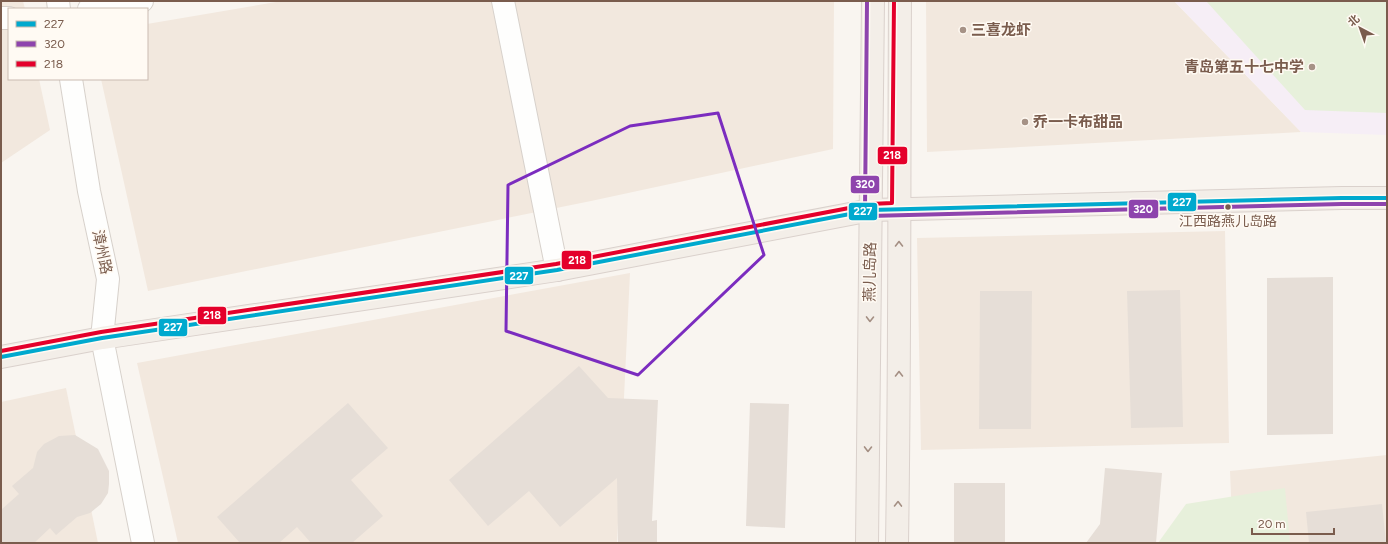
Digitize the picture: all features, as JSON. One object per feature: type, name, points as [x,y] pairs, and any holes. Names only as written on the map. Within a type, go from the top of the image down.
[{"type":"main road","name":"燕儿岛路","points":[[867,543],[872,1]]},
{"type":"main road","name":"燕儿岛路","points":[[897,543],[899,450],[898,209],[900,1]]},
{"type":"main road","points":[[1,357],[102,338],[557,270],[871,210],[1387,198]]},
{"type":"street","points":[[96,8],[142,1]]},
{"type":"street","points":[[503,1],[557,270]]},
{"type":"street","name":"漳州路","points":[[71,80],[89,191],[108,279],[102,338],[143,543]]},
{"type":"highlighted area","points":[[718,113],[764,255],[638,375],[506,331],[508,185],[630,126]]},
{"type":"shaded area","points":[[1,1],[23,1],[25,8],[8,8],[8,80],[39,80],[50,130],[1,163]]},
{"type":"shaded area","points":[[282,1],[834,1],[833,149],[591,201],[148,291],[101,80],[148,80],[148,24]]},
{"type":"shaded area","points":[[926,1],[1174,1],[1301,132],[927,152]]},
{"type":"shaded area","name":"青岛第五十七中学","points":[[1174,1],[1387,1],[1387,135],[1301,132]]},
{"type":"shaded area","points":[[1225,231],[1229,443],[921,450],[917,238]]},
{"type":"shaded area","points":[[630,273],[617,543],[178,543],[137,363]]},
{"type":"shaded area","points":[[66,388],[98,543],[1,543],[1,402]]},
{"type":"shaded area","points":[[1387,455],[1387,543],[1233,543],[1230,471]]},
{"type":"green space","name":"青岛第五十七中学","points":[[1206,1],[1387,1],[1387,113],[1305,110]]},
{"type":"green space","points":[[1285,488],[1290,543],[1158,543],[1186,504]]},
{"type":"building","points":[[1333,277],[1333,434],[1267,435],[1267,278]]},
{"type":"building","points":[[1180,290],[1183,427],[1131,428],[1127,291]]},
{"type":"building","points":[[980,291],[1032,291],[1031,429],[979,429]]},
{"type":"building","points":[[579,366],[608,398],[658,400],[652,521],[657,520],[657,543],[618,543],[617,478],[560,527],[529,491],[488,526],[449,480]]},
{"type":"building","points":[[348,403],[388,448],[351,480],[383,516],[352,543],[311,543],[297,527],[279,543],[240,543],[217,517]]},
{"type":"building","points":[[750,403],[789,404],[785,528],[746,526]]},
{"type":"building","points":[[75,435],[98,449],[109,471],[108,493],[101,504],[90,513],[77,517],[56,535],[50,528],[34,543],[1,543],[1,510],[19,494],[12,486],[33,468],[37,452],[44,444],[59,436]]},
{"type":"building","points":[[1105,468],[1162,473],[1156,543],[1086,543],[1100,524]]},
{"type":"building","points":[[954,483],[1005,483],[1005,543],[954,543]]},
{"type":"building","points":[[1382,504],[1386,543],[1309,543],[1306,512]]},
{"type":"transit line","name":"320","points":[[867,1],[865,210],[869,216],[1387,204]]},
{"type":"transit line","name":"218","points":[[1,351],[101,332],[556,264],[870,204],[892,203],[894,1]]},
{"type":"transit line","name":"227","points":[[1,357],[102,338],[557,270],[871,210],[1387,198]]},
{"type":"place","name":"三喜龙虾","points":[[963,30]]},
{"type":"place","name":"青岛第五十七中学","points":[[1312,67]]},
{"type":"place","name":"乔一卡布甜品","points":[[1025,122]]},
{"type":"place","name":"江西路燕儿岛路","points":[[1228,207]]}]
